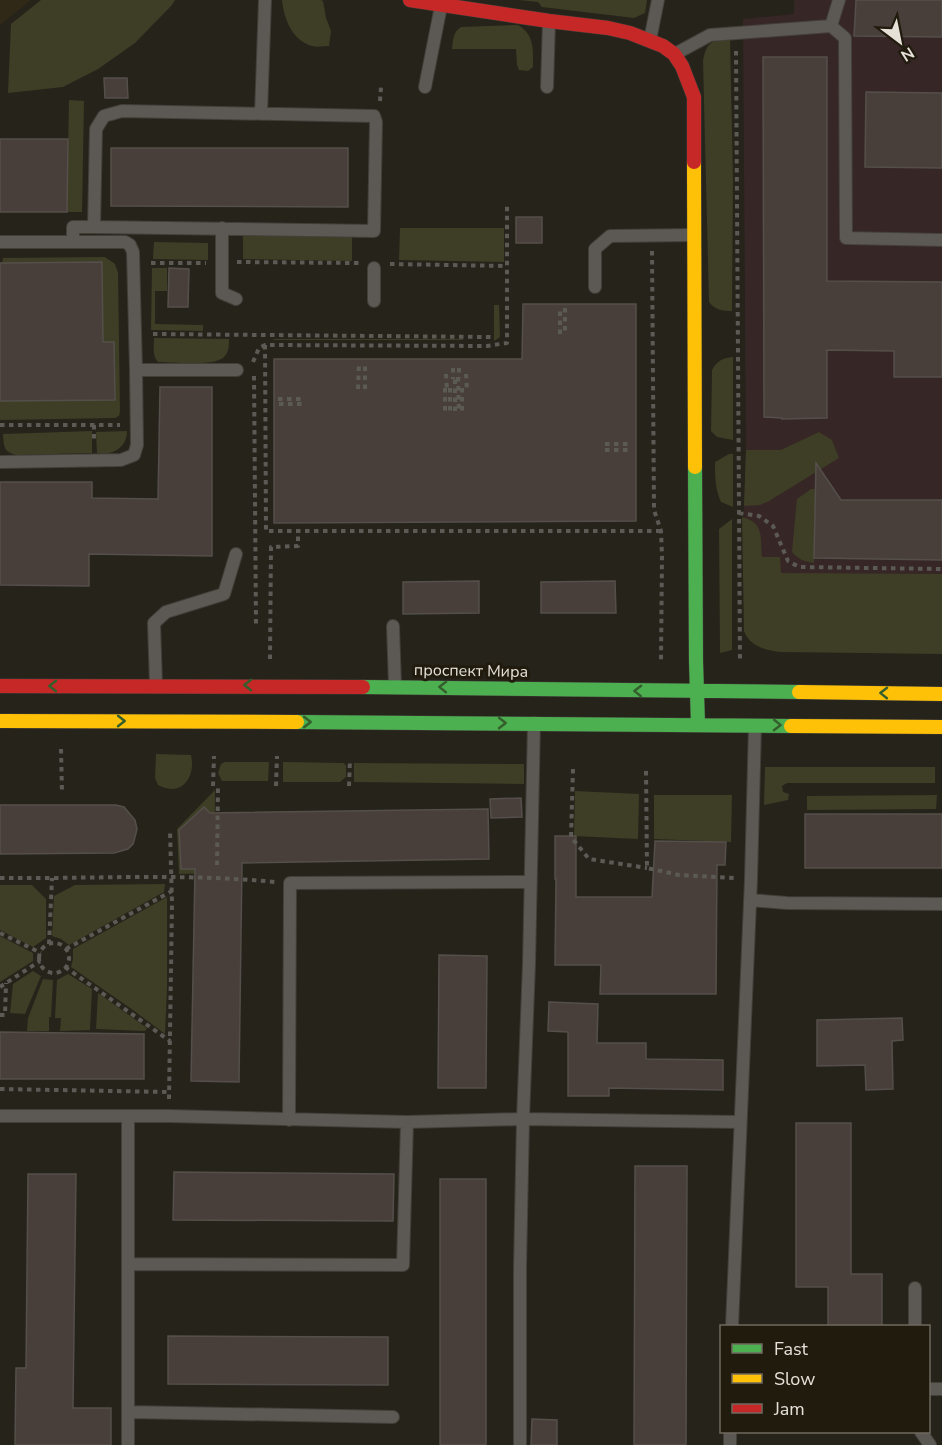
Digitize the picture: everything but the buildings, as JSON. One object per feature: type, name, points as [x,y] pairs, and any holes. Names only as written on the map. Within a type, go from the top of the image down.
[{"type":"main road","points":[[410,0],[630,33],[663,46],[674,54],[682,66],[694,97],[698,724]]},
{"type":"main road","name":"проспект Мира","points":[[0,686],[156,686],[206,690],[395,686],[942,694]]},
{"type":"main road","points":[[0,721],[206,717],[942,727]]},
{"type":"lane","points":[[261,114],[265,0]]},
{"type":"lane","points":[[650,41],[658,0]]},
{"type":"lane","points":[[831,26],[839,0]]},
{"type":"lane","points":[[425,87],[442,4]]},
{"type":"lane","points":[[547,87],[549,21]]},
{"type":"lane","points":[[674,54],[710,35],[831,26],[845,38],[846,238],[942,240]]},
{"type":"lane","points":[[73,242],[72,227],[374,231],[376,122],[374,116],[122,111],[104,116],[96,129],[94,227]]},
{"type":"lane","points":[[222,228],[222,293],[236,300]]},
{"type":"lane","points":[[595,287],[595,249],[610,236],[695,236]]},
{"type":"lane","points":[[0,242],[125,242],[130,245],[134,252],[137,445],[134,455],[122,460],[0,462]]},
{"type":"lane","points":[[374,265],[374,302]]},
{"type":"lane","points":[[136,370],[237,370]]},
{"type":"lane","points":[[156,686],[154,623],[166,612],[224,594],[236,554]]},
{"type":"lane","points":[[393,626],[395,686]]},
{"type":"lane","points":[[520,1445],[520,1267],[534,723]]},
{"type":"lane","points":[[732,1325],[751,879],[755,725]]},
{"type":"lane","points":[[289,1120],[290,883],[530,882]]},
{"type":"lane","points":[[750,900],[787,903],[942,904]]},
{"type":"lane","points":[[0,1116],[169,1116],[407,1122],[523,1119],[740,1122]]},
{"type":"lane","points":[[128,1117],[128,1445]]},
{"type":"lane","points":[[129,1264],[403,1265],[407,1122]]},
{"type":"lane","points":[[915,1287],[915,1325]]},
{"type":"lane","points":[[129,1412],[393,1417]]},
{"type":"path","points":[[736,32],[740,662]]},
{"type":"path","points":[[254,362],[259,348],[265,345],[487,346],[507,343],[507,204]]},
{"type":"path","points":[[652,235],[654,510],[661,531],[662,660]]},
{"type":"path","points":[[150,263],[222,261],[507,266]]},
{"type":"path","points":[[563,308],[563,334]]},
{"type":"path","points":[[151,370],[150,333],[491,337]]},
{"type":"path","points":[[265,345],[266,531],[661,531]]},
{"type":"path","points":[[358,389],[359,363]]},
{"type":"path","points":[[365,389],[366,363]]},
{"type":"path","points":[[453,368],[455,411]]},
{"type":"path","points":[[455,411],[455,389],[459,368]]},
{"type":"path","points":[[254,374],[256,624]]},
{"type":"path","points":[[446,374],[455,389]]},
{"type":"path","points":[[455,389],[466,374]]},
{"type":"path","points":[[455,411],[456,375]]},
{"type":"path","points":[[456,375],[459,397]]},
{"type":"path","points":[[453,398],[456,375]]},
{"type":"path","points":[[278,401],[303,401]]},
{"type":"path","points":[[0,425],[136,425]]},
{"type":"path","points":[[605,444],[632,444]]},
{"type":"path","points":[[605,450],[632,450]]},
{"type":"path","points":[[739,513],[759,516],[773,526],[788,561],[799,567],[942,569]]},
{"type":"path","points":[[270,660],[271,547],[298,546],[298,531]]},
{"type":"path","points":[[61,748],[62,792]]},
{"type":"path","points":[[214,756],[217,865]]},
{"type":"path","points":[[276,786],[277,756]]},
{"type":"path","points":[[349,786],[350,759]]},
{"type":"path","points":[[573,769],[572,837],[589,859],[679,875],[751,879]]},
{"type":"path","points":[[646,771],[647,868]]},
{"type":"path","points":[[169,1116],[172,891],[170,830]]},
{"type":"path","points":[[0,878],[171,876],[290,883]]},
{"type":"path","points":[[49,944],[52,878]]},
{"type":"path","points":[[66,949],[172,891]]},
{"type":"path","points":[[0,933],[41,953]]},
{"type":"path","points":[[49,944],[59,944],[66,949],[69,960],[65,967],[57,972],[50,972],[43,968],[40,961],[45,947],[49,944]]},
{"type":"path","points":[[0,987],[40,961]]},
{"type":"path","points":[[65,967],[170,1041]]},
{"type":"path","points":[[0,1015],[5,1015],[6,983]]},
{"type":"path","points":[[0,1089],[169,1092]]},
{"type":"shaded area","points":[[0,0],[31,0],[0,25]]},
{"type":"shaded area","points":[[794,0],[942,0],[942,633],[747,633],[744,506],[746,450],[743,19],[794,14]]},
{"type":"green space","points":[[41,0],[175,0],[135,43],[98,69],[63,87],[8,93],[11,24]]},
{"type":"green space","points":[[282,0],[323,1],[331,31],[329,46],[311,46],[297,38],[287,20]]},
{"type":"green space","points":[[519,0],[647,0],[645,13],[634,18],[542,7],[538,2]]},
{"type":"green space","points":[[518,25],[528,33],[532,43],[533,67],[528,71],[519,70],[516,49],[452,49],[455,34],[461,27]]},
{"type":"green space","points":[[730,38],[733,178],[732,311],[725,311],[719,310],[709,302],[703,61],[711,43],[719,39]]},
{"type":"green space","points":[[69,100],[84,101],[82,212],[67,212]]},
{"type":"green space","points":[[400,228],[504,228],[504,262],[399,260]]},
{"type":"green space","points":[[243,233],[352,234],[352,261],[243,259]]},
{"type":"green space","points":[[154,242],[208,243],[208,260],[153,259]]},
{"type":"green space","points":[[105,257],[115,264],[118,273],[119,416],[115,418],[0,420],[0,401],[115,400],[114,342],[103,342],[102,262],[2,263],[3,258]]},
{"type":"green space","points":[[152,268],[167,268],[167,291],[155,291],[155,324],[203,325],[203,331],[151,330]]},
{"type":"green space","points":[[494,305],[499,305],[500,337],[494,341]]},
{"type":"green space","points":[[154,338],[229,339],[229,346],[224,357],[212,362],[158,362],[154,354]]},
{"type":"green space","points":[[463,339],[463,340],[274,340]]},
{"type":"green space","points":[[733,357],[733,440],[717,437],[711,431],[712,370],[720,360]]},
{"type":"green space","points":[[92,431],[92,453],[17,455],[5,448],[3,434]]},
{"type":"green space","points":[[127,431],[124,442],[118,449],[103,454],[97,453],[96,432]]},
{"type":"green space","points":[[819,432],[832,440],[839,458],[769,501],[760,505],[744,506],[746,450],[781,450]]},
{"type":"green space","points":[[733,454],[733,507],[721,502],[715,477],[715,462]]},
{"type":"green space","points":[[811,489],[816,489],[814,563],[802,560],[792,552],[797,499]]},
{"type":"green space","points":[[742,517],[755,523],[758,527],[762,557],[780,557],[781,573],[942,574],[942,654],[781,652],[764,649],[754,644],[744,631]]},
{"type":"green space","points":[[732,519],[732,650],[720,653],[719,529]]},
{"type":"green space","points":[[156,754],[191,755],[191,771],[185,783],[174,789],[158,785],[155,778]]},
{"type":"green space","points":[[225,762],[269,762],[268,781],[222,781],[218,773],[221,764]]},
{"type":"green space","points":[[283,762],[344,763],[346,777],[340,782],[283,782]]},
{"type":"green space","points":[[354,763],[524,764],[524,784],[354,782]]},
{"type":"green space","points":[[765,767],[935,767],[935,783],[787,783],[782,786],[783,792],[789,794],[788,800],[764,805]]},
{"type":"green space","points":[[215,790],[214,873],[179,874],[177,829]]},
{"type":"green space","points":[[575,791],[639,794],[638,839],[574,836]]},
{"type":"green space","points":[[654,795],[732,795],[731,842],[654,839]]},
{"type":"green space","points":[[937,795],[936,809],[807,810],[807,796]]},
{"type":"green space","points":[[165,884],[164,892],[69,945],[52,936],[54,896],[75,885]]},
{"type":"green space","points":[[0,885],[32,885],[46,899],[46,938],[33,947],[0,930]]},
{"type":"green space","points":[[167,897],[165,1034],[71,967],[73,949]]},
{"type":"green space","points":[[0,936],[33,953],[33,961],[0,982]]},
{"type":"green space","points":[[33,971],[41,976],[25,1014],[10,1013],[13,984]]},
{"type":"green space","points":[[68,974],[92,989],[90,1030],[60,1031],[61,1018],[55,1018],[57,980]]},
{"type":"green space","points":[[43,979],[53,980],[49,1031],[27,1031],[28,1018]]},
{"type":"green space","points":[[98,993],[147,1028],[145,1031],[96,1029]]},
{"type":"traffic: fast","points":[[695,467],[698,724]]},
{"type":"traffic: fast","points":[[363,687],[799,692]]},
{"type":"traffic: fast","points":[[297,722],[791,726]]},
{"type":"traffic: slow","points":[[694,162],[695,467]]},
{"type":"traffic: slow","points":[[799,692],[942,694]]},
{"type":"traffic: slow","points":[[0,721],[297,722]]},
{"type":"traffic: slow","points":[[791,726],[942,727]]},
{"type":"traffic: jam","points":[[410,0],[608,28],[630,33],[663,46],[674,54],[682,66],[694,97],[694,162]]},
{"type":"traffic: jam","points":[[0,686],[363,687]]}]
